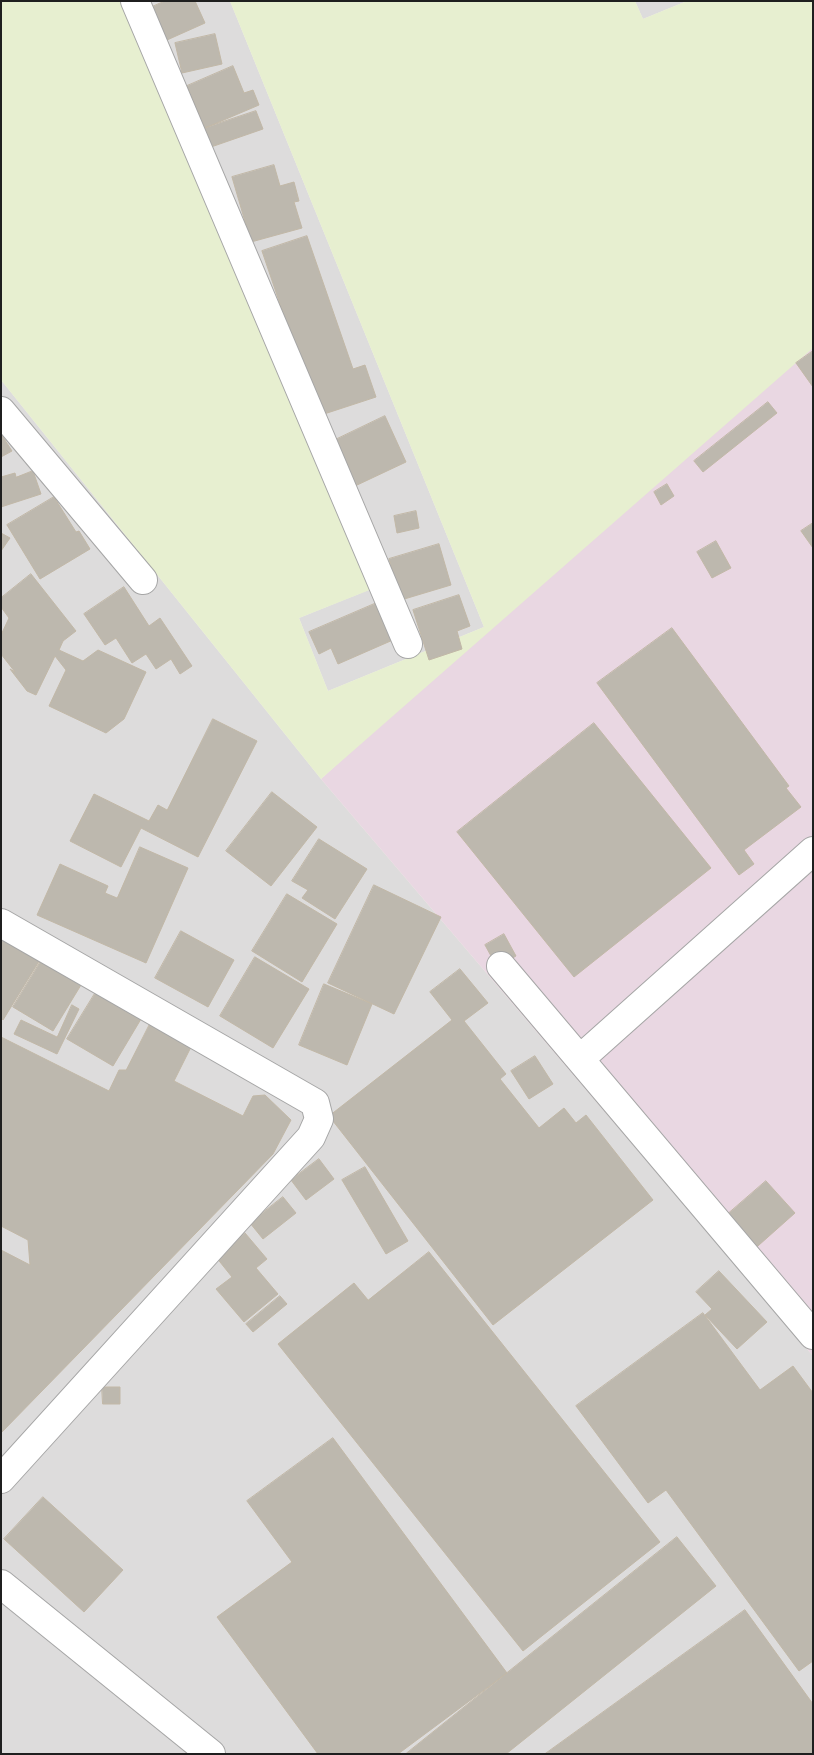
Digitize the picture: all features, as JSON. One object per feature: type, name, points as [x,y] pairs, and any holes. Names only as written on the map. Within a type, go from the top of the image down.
[{"type":"street","points":[[135,1],[408,644]]},
{"type":"street","points":[[1,411],[143,580]]},
{"type":"street","points":[[580,1059],[813,851]]},
{"type":"street","points":[[1,923],[315,1103],[318,1119],[311,1137],[1,1479]]},
{"type":"street","points":[[501,966],[813,1335]]},
{"type":"street","points":[[1,1584],[211,1754]]},
{"type":"shaded area","points":[[125,1],[230,1],[484,627],[328,691],[299,618],[371,589]]},
{"type":"shaded area","points":[[635,1],[687,1],[643,19]]},
{"type":"shaded area","points":[[813,343],[813,1356],[321,779],[484,627]]},
{"type":"shaded area","points":[[1,380],[321,779],[813,1356],[813,1754],[1,1754]]},
{"type":"green space","points":[[1,1],[125,1],[372,589],[299,618],[328,691],[484,627],[230,1],[635,1],[643,19],[687,1],[813,1],[813,348],[321,779],[1,380]]},
{"type":"building","points":[[165,1],[195,1],[205,23],[167,40],[152,7]]},
{"type":"building","points":[[215,34],[222,64],[182,73],[175,43]]},
{"type":"building","points":[[233,66],[244,93],[253,90],[259,105],[205,128],[187,86]]},
{"type":"building","points":[[256,111],[263,129],[211,147],[205,128]]},
{"type":"building","points":[[274,165],[280,186],[294,182],[299,201],[294,202],[302,228],[251,242],[232,177]]},
{"type":"building","points":[[307,236],[353,369],[365,365],[376,397],[318,416],[262,251]]},
{"type":"building","points":[[813,351],[813,387],[796,363]]},
{"type":"building","points":[[768,402],[777,413],[703,472],[694,461]]},
{"type":"building","points":[[385,416],[406,462],[355,486],[333,441]]},
{"type":"building","points":[[1,434],[12,451],[1,457]]},
{"type":"building","points":[[33,471],[41,494],[1,507],[1,477],[15,473],[16,477]]},
{"type":"building","points":[[667,484],[674,496],[661,505],[654,492]]},
{"type":"building","points":[[54,497],[76,532],[79,531],[90,549],[40,579],[7,525]]},
{"type":"building","points":[[416,511],[419,528],[397,533],[394,516]]},
{"type":"building","points":[[813,523],[813,548],[801,531]]},
{"type":"building","points":[[1,533],[10,538],[1,551]]},
{"type":"building","points":[[716,541],[731,568],[712,578],[697,552]]},
{"type":"building","points":[[439,544],[451,585],[401,600],[389,559]]},
{"type":"building","points":[[31,574],[76,631],[63,641],[59,650],[83,661],[98,650],[146,672],[124,719],[106,733],[49,706],[66,670],[55,656],[36,695],[27,691],[1,654],[1,635],[9,618],[1,607],[1,598]]},
{"type":"building","points":[[124,587],[149,626],[160,618],[192,666],[180,674],[171,659],[156,669],[146,654],[132,663],[116,638],[105,645],[84,614]]},
{"type":"building","points":[[459,595],[470,626],[457,631],[462,649],[429,660],[413,610]]},
{"type":"building","points":[[386,599],[402,636],[338,664],[331,648],[319,654],[309,632]]},
{"type":"building","points":[[672,628],[789,786],[786,788],[801,807],[744,850],[754,864],[739,875],[597,683]]},
{"type":"building","points":[[213,719],[257,741],[198,857],[141,828],[121,867],[70,841],[94,794],[149,821],[158,805],[167,810]]},
{"type":"building","points":[[594,723],[711,868],[574,977],[457,832]]},
{"type":"building","points":[[272,792],[317,827],[271,886],[226,851]]},
{"type":"building","points":[[319,839],[367,869],[335,919],[302,898],[308,890],[292,881]]},
{"type":"building","points":[[140,847],[188,868],[146,963],[37,915],[60,864],[108,886],[105,893],[117,898]]},
{"type":"building","points":[[374,885],[441,917],[394,1014],[328,983]]},
{"type":"building","points":[[287,894],[337,924],[302,982],[252,951]]},
{"type":"building","points":[[181,931],[234,960],[208,1007],[155,978]]},
{"type":"building","points":[[1,934],[41,958],[3,1020],[1,1018]]},
{"type":"building","points":[[504,934],[516,956],[497,967],[485,945]]},
{"type":"building","points":[[44,956],[84,980],[53,1031],[13,1007]]},
{"type":"building","points":[[255,957],[309,989],[273,1048],[220,1016]]},
{"type":"building","points":[[460,969],[488,1003],[464,1021],[506,1074],[500,1079],[539,1128],[564,1108],[576,1123],[586,1115],[653,1200],[493,1325],[329,1116],[452,1020],[430,992]]},
{"type":"building","points":[[324,984],[372,1004],[347,1065],[299,1045]]},
{"type":"building","points":[[99,987],[144,1014],[113,1066],[67,1039]]},
{"type":"building","points":[[72,1005],[79,1009],[57,1054],[14,1034],[21,1020],[57,1037]]},
{"type":"building","points":[[152,1020],[195,1039],[174,1081],[243,1116],[253,1096],[265,1095],[291,1120],[273,1154],[1,1433],[1,1250],[30,1265],[28,1240],[1,1226],[1,1037],[109,1091],[119,1070],[126,1070]]},
{"type":"building","points":[[535,1056],[553,1084],[529,1099],[511,1071]]},
{"type":"building","points":[[319,1159],[334,1179],[306,1200],[291,1180]]},
{"type":"building","points":[[365,1167],[408,1241],[386,1254],[342,1180]]},
{"type":"building","points":[[766,1181],[795,1213],[750,1253],[721,1220]]},
{"type":"building","points":[[283,1197],[296,1213],[263,1239],[250,1223]]},
{"type":"building","points":[[245,1233],[267,1259],[256,1268],[278,1294],[244,1322],[216,1289],[232,1277],[216,1257]]},
{"type":"building","points":[[429,1252],[660,1542],[523,1651],[278,1344],[354,1283],[368,1300]]},
{"type":"building","points":[[719,1271],[767,1322],[737,1349],[705,1315],[712,1309],[696,1292]]},
{"type":"building","points":[[280,1296],[287,1304],[253,1332],[246,1324]]},
{"type":"building","points":[[703,1313],[760,1390],[793,1366],[813,1393],[813,1661],[799,1671],[666,1490],[648,1503],[576,1406]]},
{"type":"building","points":[[102,1387],[120,1387],[120,1404],[103,1404]]},
{"type":"building","points":[[333,1438],[507,1673],[398,1754],[318,1754],[217,1617],[292,1562],[247,1501]]},
{"type":"building","points":[[43,1497],[123,1570],[84,1612],[4,1539]]},
{"type":"building","points":[[677,1537],[716,1586],[506,1754],[407,1753]]},
{"type":"building","points":[[745,1610],[813,1704],[813,1754],[545,1754]]}]
